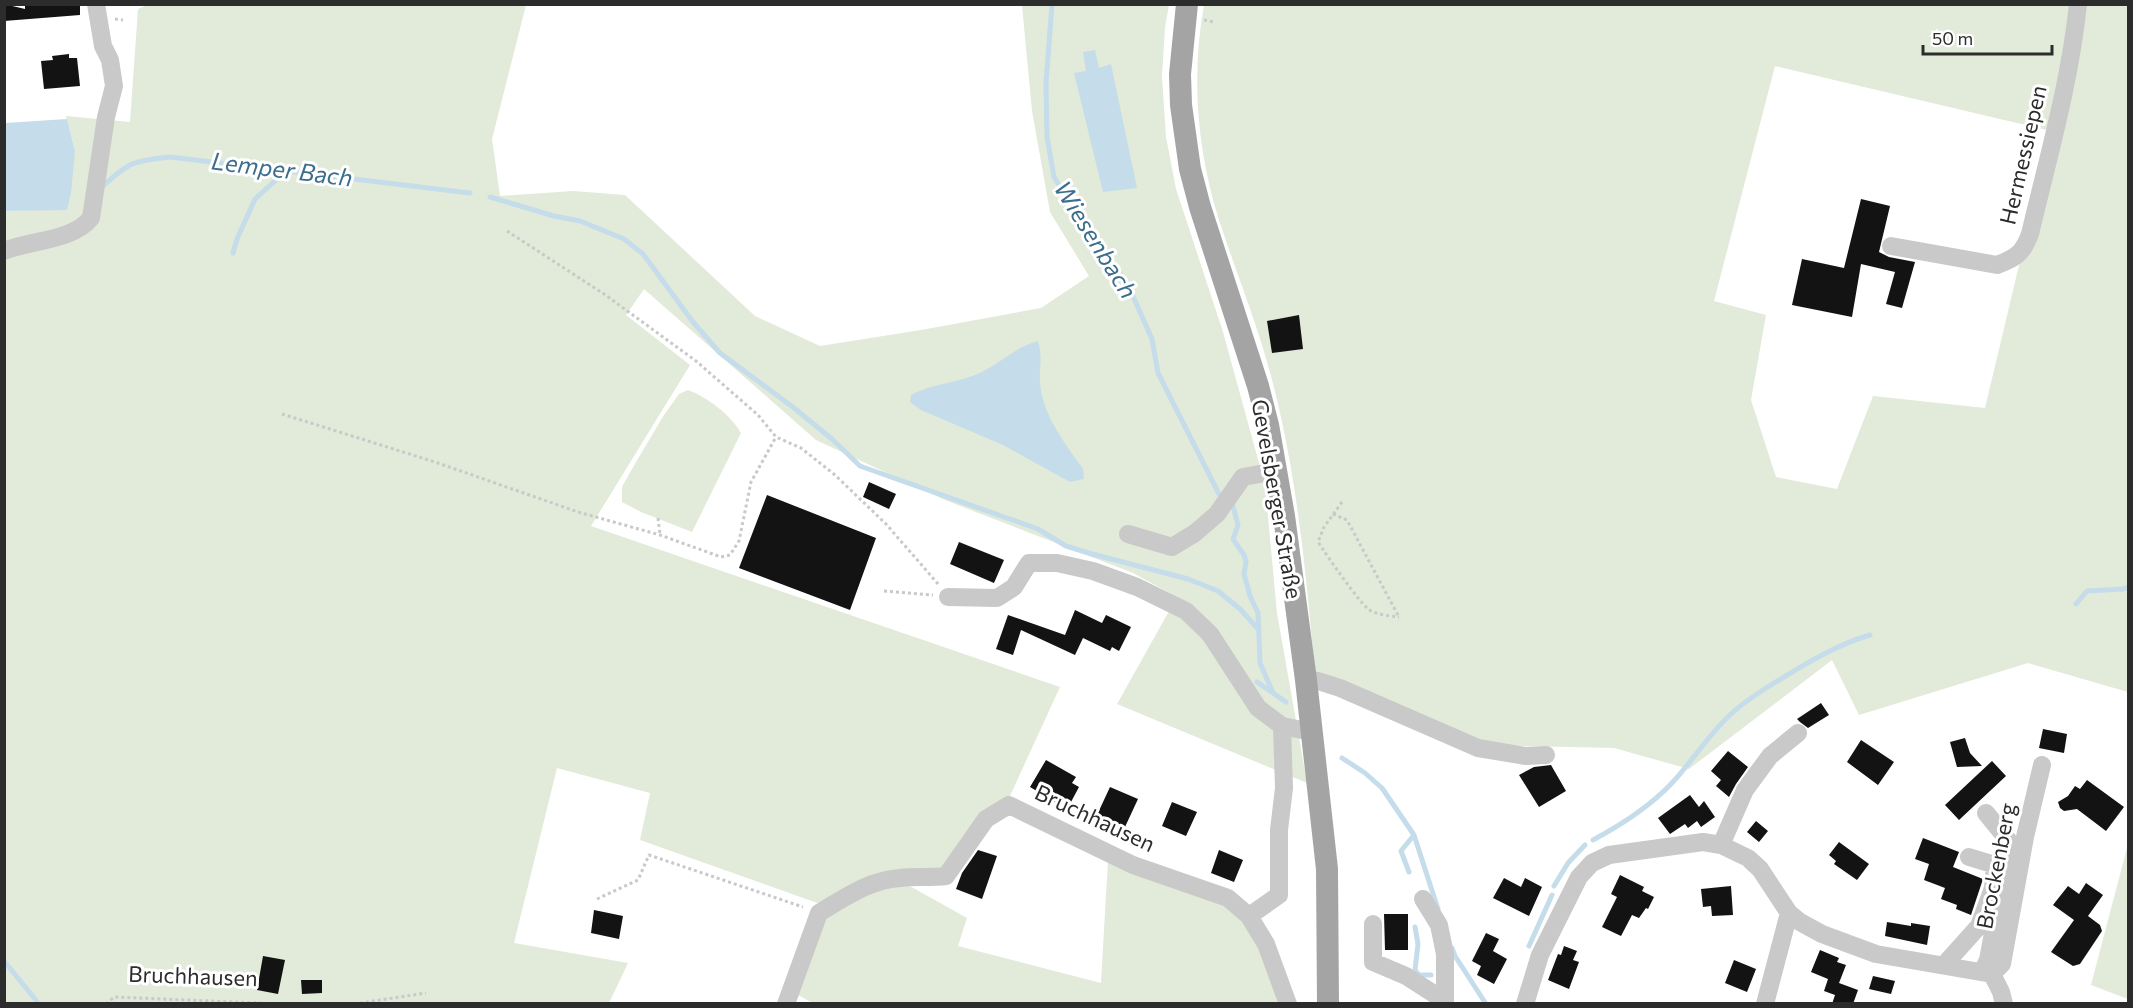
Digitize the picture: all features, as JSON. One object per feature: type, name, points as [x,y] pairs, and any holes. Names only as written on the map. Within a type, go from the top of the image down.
[{"type":"main road","name":"Gevelsberger Straße","points":[[1187,4],[1180,84],[1190,169],[1206,228],[1258,386],[1276,471],[1306,680],[1327,868],[1328,1004]]},
{"type":"street","points":[[4,251],[74,232],[85,226],[91,218],[106,117],[114,86],[110,60],[103,46],[96,4]]},
{"type":"street","name":"Hermessiepen","points":[[1891,246],[1996,265],[2009,261],[2025,249],[2075,34],[2078,4]]},
{"type":"street","points":[[1128,534],[1172,547],[1195,533],[1217,514],[1243,477],[1276,471]]},
{"type":"street","points":[[948,597],[998,598],[1014,587],[1029,563],[1057,563],[1093,571],[1137,587],[1186,611],[1210,634],[1258,708],[1282,726],[1312,732]]},
{"type":"street","points":[[1306,680],[1340,688],[1478,748],[1526,756],[1546,755]]},
{"type":"street","points":[[1249,916],[1279,895],[1279,830],[1284,788],[1282,726]]},
{"type":"street","points":[[1721,845],[1745,790],[1770,756],[1798,733]]},
{"type":"street","name":"Brockenberg","points":[[1987,973],[2001,964],[2025,837],[2042,765]]},
{"type":"street","name":"Bruchhausen","points":[[819,913],[872,883],[899,878],[946,876],[986,819],[1009,805],[1133,865],[1228,898],[1249,916],[1266,944],[1288,1004]]},
{"type":"street","name":"Brockenberg","points":[[1986,813],[2008,840],[1987,973]]},
{"type":"street","points":[[1525,1004],[1540,955],[1579,877],[1592,863],[1609,855],[1703,842],[1721,845],[1748,858],[1760,869],[1789,913],[1822,934],[1876,954],[1987,973],[2001,992],[2004,1004]]},
{"type":"street","name":"Brockenberg","points":[[1944,965],[1979,926],[1993,888],[1995,865],[1969,857]]},
{"type":"street","points":[[1423,899],[1439,925],[1441,934],[1445,954],[1445,1002]]},
{"type":"street","points":[[786,1004],[819,913]]},
{"type":"street","points":[[1765,1004],[1789,913]]},
{"type":"street","points":[[1373,924],[1373,962],[1406,976],[1445,1002]]},
{"type":"path","points":[[507,231],[604,294],[696,361],[758,415],[776,436],[801,448],[834,475],[886,524],[948,597]]},
{"type":"path","points":[[282,414],[435,462],[578,512],[660,535],[721,557],[730,555],[740,541],[751,482],[776,436]]},
{"type":"path","points":[[1333,514],[1347,520],[1399,617],[1368,610],[1328,559],[1318,542],[1324,527],[1333,514],[1342,502]]},
{"type":"path","points":[[658,518],[660,535]]},
{"type":"path","points":[[884,591],[948,597]]},
{"type":"path","points":[[597,899],[638,880],[649,855],[819,913]]},
{"type":"path","points":[[354,1004],[426,993]]},
{"type":"path","name":"Bruchhausen","points":[[106,1004],[114,997],[281,1004]]},
{"type":"green space","points":[[147,5],[526,5],[492,139],[500,196],[573,191],[625,195],[755,316],[820,346],[1041,308],[1089,276],[1050,212],[1032,111],[1022,5],[1169,5],[1165,27],[1162,77],[1166,137],[1176,189],[1223,332],[1265,485],[1277,613],[1307,783],[1117,704],[1177,597],[1133,573],[945,500],[816,440],[644,289],[626,315],[690,365],[591,526],[1060,687],[1009,798],[939,871],[908,885],[967,918],[958,946],[1101,983],[1108,860],[1236,910],[1263,948],[1285,1003],[813,1003],[794,993],[823,905],[640,840],[650,793],[557,768],[514,943],[628,963],[609,1003],[5,1003],[4,211],[67,209],[75,151],[66,116],[130,122],[138,9]]},
{"type":"green space","points":[[1204,5],[2128,5],[2128,692],[2028,663],[1859,715],[1832,660],[1689,769],[1614,748],[1484,745],[1315,673],[1299,523],[1288,449],[1271,376],[1219,220],[1201,140],[1197,86]],"holes":[[[1775,66],[2051,131],[1985,408],[1873,396],[1837,489],[1776,477],[1751,400],[1766,315],[1714,301]]]},
{"type":"green space","points":[[688,390],[718,407],[741,433],[692,532],[622,502],[622,487],[636,462],[679,394]]},
{"type":"green space","points":[[2128,844],[2128,999],[2091,985]]},
{"type":"water","points":[[1095,50],[1099,68],[1111,64],[1137,188],[1103,192],[1074,73],[1086,71],[1083,52]]},
{"type":"water","points":[[67,119],[75,151],[67,210],[5,211],[5,123]]},
{"type":"water","points":[[1038,341],[1041,358],[1040,382],[1045,406],[1062,439],[1083,469],[1084,479],[1070,482],[1003,445],[921,410],[910,402],[911,395],[927,388],[975,375],[1021,348]]},
{"type":"building","points":[[4,4],[25,9],[25,4],[80,4],[80,15],[4,21]]},
{"type":"building","points":[[69,54],[69,58],[77,58],[80,86],[44,89],[41,61],[53,60],[52,56]]},
{"type":"building","points":[[1861,199],[1890,206],[1879,252],[1889,257],[1915,262],[1902,308],[1886,304],[1895,272],[1861,264],[1852,317],[1792,305],[1802,259],[1844,268]]},
{"type":"building","points":[[1299,315],[1303,349],[1272,353],[1267,321]]},
{"type":"building","points":[[869,482],[896,494],[889,509],[863,497]]},
{"type":"building","points":[[767,495],[876,538],[850,610],[739,568]]},
{"type":"building","points":[[959,542],[1004,560],[994,583],[950,564]]},
{"type":"building","points":[[1075,610],[1102,623],[1106,615],[1131,627],[1119,651],[1112,647],[1110,651],[1083,638],[1075,655],[1021,630],[1013,655],[996,649],[1008,615],[1065,635]]},
{"type":"building","points":[[1821,703],[1829,715],[1808,728],[1797,719]]},
{"type":"building","points":[[2043,729],[2067,734],[2064,753],[2039,748]]},
{"type":"building","points":[[1965,738],[1970,753],[1982,766],[1957,767],[1950,742]]},
{"type":"building","points":[[1861,740],[1894,762],[1878,785],[1847,762]]},
{"type":"building","points":[[1728,751],[1748,767],[1729,797],[1716,786],[1721,780],[1711,771]]},
{"type":"building","points":[[1046,760],[1076,777],[1072,783],[1079,787],[1071,802],[1064,798],[1060,805],[1030,787]]},
{"type":"building","points":[[1992,761],[2006,776],[1959,820],[1945,805]]},
{"type":"building","points":[[1551,765],[1566,791],[1539,807],[1519,775],[1534,767]]},
{"type":"building","points":[[2087,780],[2124,807],[2106,831],[2077,809],[2064,811],[2060,808],[2058,802],[2068,796],[2075,786],[2080,789]]},
{"type":"building","points":[[1110,787],[1138,799],[1125,827],[1097,815]]},
{"type":"building","points":[[1690,795],[1699,807],[1704,801],[1715,817],[1701,827],[1697,821],[1688,828],[1685,824],[1670,834],[1658,818]]},
{"type":"building","points":[[1172,802],[1197,812],[1186,836],[1162,826]]},
{"type":"building","points":[[1756,821],[1768,831],[1759,842],[1747,832]]},
{"type":"building","points":[[1923,838],[1959,852],[1953,867],[1983,879],[1971,915],[1956,909],[1957,905],[1941,899],[1945,888],[1924,880],[1929,864],[1915,859]]},
{"type":"building","points":[[1839,842],[1869,864],[1857,880],[1834,864],[1836,861],[1829,855]]},
{"type":"building","points":[[978,850],[997,856],[982,899],[956,889],[962,873]]},
{"type":"building","points":[[1219,850],[1243,860],[1234,882],[1211,873]]},
{"type":"building","points":[[1620,875],[1644,887],[1642,891],[1654,897],[1648,909],[1646,908],[1639,918],[1632,915],[1621,936],[1602,927],[1617,897],[1611,894]]},
{"type":"building","points":[[1504,878],[1521,887],[1525,878],[1542,887],[1529,916],[1493,898]]},
{"type":"building","points":[[2086,883],[2103,895],[2088,916],[2100,925],[2102,931],[2080,964],[2073,966],[2051,952],[2074,920],[2053,905],[2068,886],[2079,894]]},
{"type":"building","points":[[1731,886],[1733,915],[1712,916],[1711,906],[1703,907],[1701,889]]},
{"type":"building","points":[[594,910],[623,916],[619,939],[591,933]]},
{"type":"building","points":[[1384,914],[1408,914],[1408,950],[1385,950]]},
{"type":"building","points":[[1887,922],[1930,926],[1927,945],[1885,936]]},
{"type":"building","points":[[1486,933],[1499,939],[1493,951],[1507,959],[1494,984],[1477,975],[1481,966],[1472,961]]},
{"type":"building","points":[[1564,946],[1577,951],[1573,960],[1579,962],[1569,989],[1548,980],[1558,954],[1561,955]]},
{"type":"building","points":[[1820,950],[1839,958],[1837,962],[1846,965],[1839,983],[1858,990],[1853,1004],[1832,1004],[1835,995],[1824,991],[1828,979],[1811,972]]},
{"type":"building","points":[[263,956],[285,960],[278,994],[257,990]]},
{"type":"building","points":[[1734,960],[1756,969],[1747,992],[1725,983]]},
{"type":"building","points":[[1873,976],[1895,981],[1891,994],[1869,989]]},
{"type":"building","points":[[301,980],[322,980],[322,993],[302,994]]},
{"type":"waterway","name":"Wiesenbach","points":[[1052,4],[1046,83],[1047,137],[1054,177],[1128,285],[1152,339],[1158,373],[1219,494]]},
{"type":"waterway","name":"Lemper Bach","points":[[103,186],[120,171],[133,164],[170,157],[470,193]]},
{"type":"waterway","points":[[233,253],[255,199],[286,171]]},
{"type":"waterway","points":[[490,197],[554,216],[580,221],[624,239],[643,254],[693,322],[720,353],[794,408],[860,466],[1038,529],[1066,546],[1188,579],[1218,591],[1240,609],[1259,630]]},
{"type":"waterway","name":"Wiesenbach","points":[[1233,506],[1238,525],[1233,539],[1244,555],[1246,562],[1244,574],[1258,613],[1260,663],[1273,693],[1286,702]]},
{"type":"waterway","points":[[2076,604],[2087,591],[2128,587]]},
{"type":"waterway","points":[[1593,840],[1634,815],[1662,792],[1679,776],[1715,731],[1744,703],[1815,659],[1847,643],[1870,635]]},
{"type":"waterway","points":[[1257,682],[1273,693]]},
{"type":"waterway","points":[[1342,758],[1382,788],[1414,835],[1438,909]]},
{"type":"waterway","points":[[1409,872],[1401,851],[1414,835]]},
{"type":"waterway","points":[[1554,886],[1568,863],[1585,845]]},
{"type":"waterway","points":[[1529,946],[1552,895]]},
{"type":"waterway","points":[[1415,927],[1418,944],[1415,970],[1419,975],[1431,975]]},
{"type":"waterway","points":[[1452,948],[1486,1004]]},
{"type":"waterway","points":[[4,961],[39,1004]]}]
